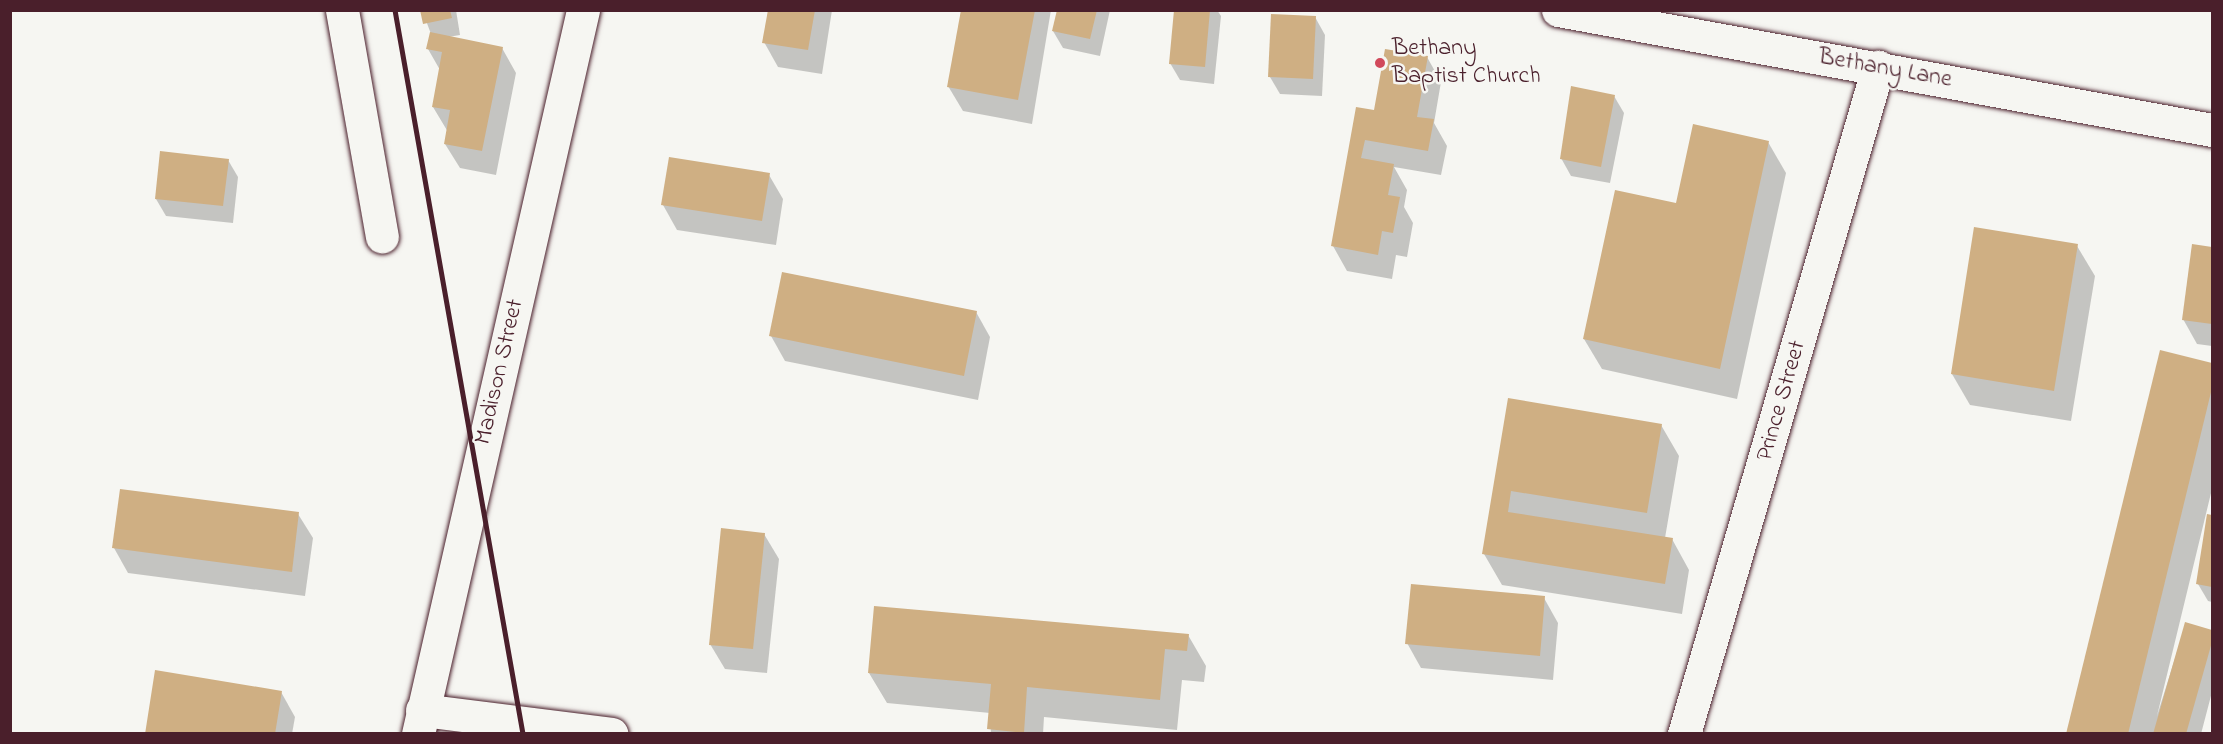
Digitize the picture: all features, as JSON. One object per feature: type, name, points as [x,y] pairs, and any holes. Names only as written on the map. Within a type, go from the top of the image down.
[{"type":"street","points":[[342,10],[382,237]]},
{"type":"street","name":"Madison Street","points":[[420,722],[583,10]]},
{"type":"street","name":"Bethany Lane","points":[[1558,10],[2212,130]]},
{"type":"street","name":"Prince Street","points":[[1684,734],[1878,67]]},
{"type":"street","points":[[420,722],[611,734]]},
{"type":"building","points":[[420,10],[450,10],[452,18],[423,24]]},
{"type":"building","points":[[768,10],[815,10],[808,50],[762,43]]},
{"type":"building","points":[[961,10],[1035,10],[1018,100],[947,87]]},
{"type":"building","points":[[1057,10],[1097,10],[1090,39],[1052,31]]},
{"type":"building","points":[[1174,10],[1210,10],[1205,67],[1169,64]]},
{"type":"building","points":[[1271,14],[1316,16],[1313,79],[1268,77]]},
{"type":"building","points":[[430,32],[503,47],[482,151],[444,144],[450,110],[432,107],[442,52],[426,49]]},
{"type":"building","points":[[1385,49],[1428,56],[1417,117],[1434,119],[1428,151],[1365,140],[1361,158],[1394,164],[1388,195],[1400,197],[1393,233],[1382,231],[1378,255],[1331,246],[1356,107],[1374,110]]},
{"type":"building","points":[[1571,86],[1615,95],[1601,167],[1560,159]]},
{"type":"building","points":[[1693,124],[1769,141],[1720,369],[1583,339],[1615,190],[1676,203]]},
{"type":"building","points":[[160,151],[229,159],[223,206],[155,199]]},
{"type":"building","points":[[669,157],[770,173],[762,221],[661,205]]},
{"type":"building","points":[[1974,227],[2078,244],[2054,391],[1951,374]]},
{"type":"building","points":[[2192,244],[2212,247],[2212,324],[2182,320]]},
{"type":"building","points":[[782,272],[977,311],[964,376],[769,336]]},
{"type":"building","points":[[2160,350],[2212,363],[2212,388],[2128,734],[2066,734]]},
{"type":"building","points":[[1508,398],[1662,424],[1647,513],[1511,491],[1508,512],[1673,538],[1665,584],[1482,554]]},
{"type":"building","points":[[120,489],[299,512],[292,572],[112,548]]},
{"type":"building","points":[[2207,514],[2212,515],[2212,587],[2196,584]]},
{"type":"building","points":[[721,528],[765,533],[753,649],[709,645]]},
{"type":"building","points":[[1411,584],[1545,596],[1540,656],[1405,644]]},
{"type":"building","points":[[874,606],[1189,634],[1187,651],[1165,649],[1160,700],[1027,687],[1024,733],[987,729],[991,684],[868,673]]},
{"type":"building","points":[[2185,622],[2212,630],[2212,642],[2186,734],[2153,734]]},
{"type":"building","points":[[155,670],[282,691],[275,734],[145,734]]},
{"type":"railway","points":[[395,10],[523,734]]},
{"type":"place","name":"Bethany Baptist Church","points":[[1380,63]]}]
